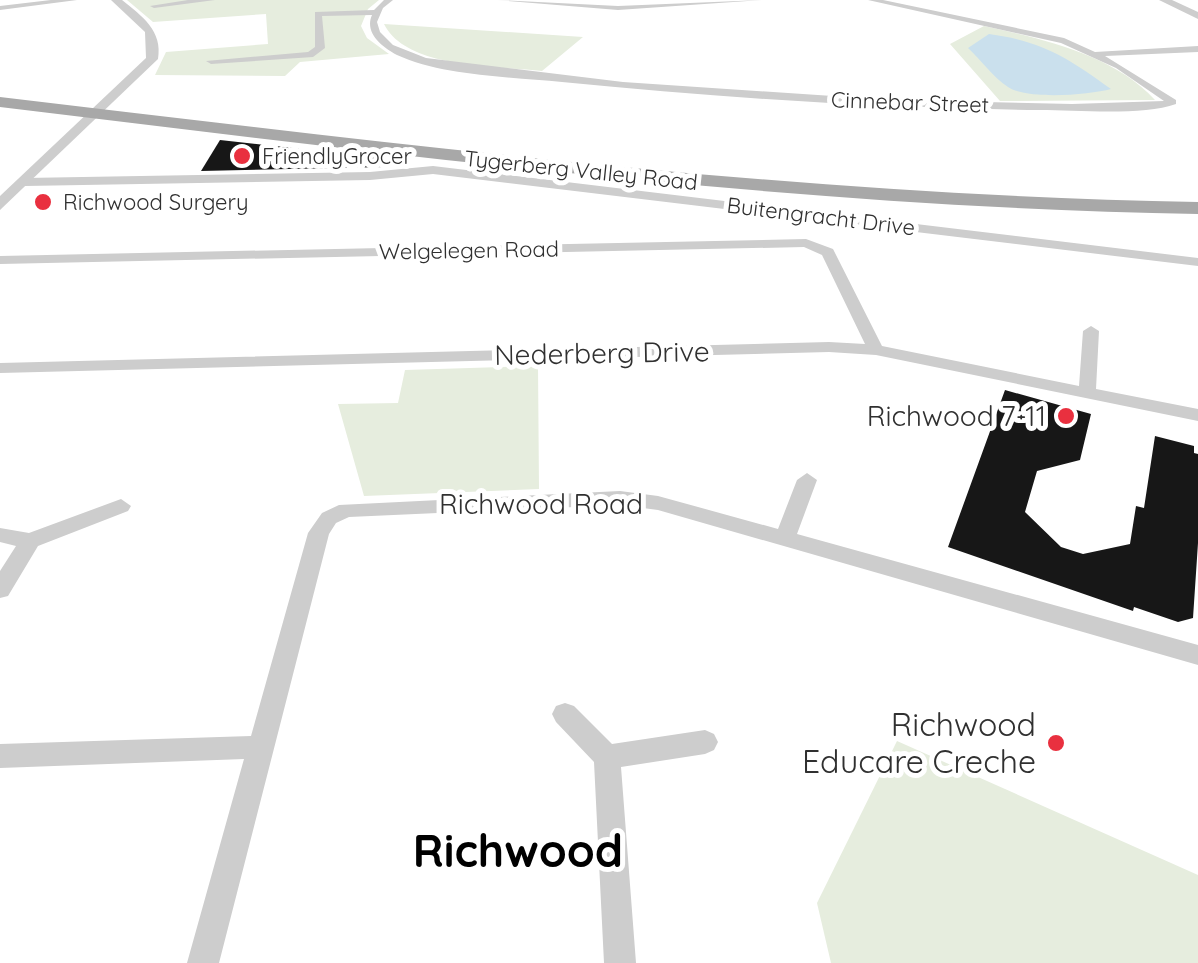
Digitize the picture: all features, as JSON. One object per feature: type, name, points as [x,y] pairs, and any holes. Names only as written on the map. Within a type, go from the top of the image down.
[{"type":"main road","name":"Tygerberg Valley Road","points":[[0,102],[730,186],[974,203],[1198,207]]},
{"type":"street","points":[[0,8],[72,0]]},
{"type":"street","points":[[0,205],[129,84],[154,52],[150,30],[116,0]]},
{"type":"street","points":[[154,6],[211,0]]},
{"type":"street","points":[[211,61],[318,52],[322,0]]},
{"type":"street","points":[[318,14],[377,12],[388,0]]},
{"type":"street","points":[[501,0],[618,8],[752,0]]},
{"type":"street","name":"Cinnebar Street","points":[[377,12],[373,29],[390,46],[415,58],[454,67],[876,102],[1078,106],[1161,106],[1172,102],[1095,54],[1056,38],[872,0]]},
{"type":"street","points":[[1164,0],[1198,16]]},
{"type":"street","points":[[1095,54],[1198,49]]},
{"type":"street","name":"Buitengracht Drive","points":[[25,182],[362,176],[433,170],[1198,262]]},
{"type":"street","name":"Welgelegen Road","points":[[0,260],[806,243],[828,252],[876,350]]},
{"type":"street","points":[[1086,392],[1091,331]]},
{"type":"street","name":"Nederberg Drive","points":[[0,368],[829,347],[876,350],[1198,415]]},
{"type":"street","points":[[785,538],[806,480]]},
{"type":"street","name":"Richwood Road","points":[[203,963],[319,533],[336,513],[371,507],[620,498],[658,504],[1198,654]]},
{"type":"street","points":[[0,535],[30,540],[122,506]]},
{"type":"street","points":[[0,590],[30,540]]},
{"type":"street","points":[[565,714],[606,757],[620,963]]},
{"type":"street","points":[[606,757],[705,742]]},
{"type":"street","points":[[0,756],[262,747]]},
{"type":"green space","points":[[127,0],[379,0],[368,9],[361,26],[367,38],[389,54],[300,62],[285,76],[155,75],[166,52],[268,44],[266,14],[153,22]]},
{"type":"green space","points":[[384,24],[583,37],[542,71],[478,66],[432,57],[395,39]]},
{"type":"green space","points":[[984,26],[1053,43],[1098,60],[1138,84],[1155,100],[1000,101],[950,44]]},
{"type":"green space","points":[[538,366],[539,489],[364,496],[338,404],[398,403],[405,370]]},
{"type":"green space","points":[[897,741],[1198,875],[1198,963],[831,963],[817,903]]},
{"type":"water","points":[[989,34],[1054,52],[1111,89],[1058,95],[1029,94],[1008,87],[968,48]]},
{"type":"building","points":[[220,140],[385,158],[384,167],[201,171]]},
{"type":"building","points":[[1005,390],[1091,414],[1080,460],[1037,471],[1025,512],[1061,547],[1083,554],[1130,544],[1136,506],[1144,508],[1155,436],[1194,446],[1194,453],[1198,454],[1198,543],[1193,618],[1178,622],[1134,607],[1133,611],[948,547]]},
{"type":"place","name":"FriendlyGrocer","points":[[242,156]]},
{"type":"place","name":"Richwood Surgery","points":[[43,202]]},
{"type":"place","name":"Richwood 7-11","points":[[1066,416]]},
{"type":"place","name":"Richwood Educare Creche","points":[[1056,743]]},
{"type":"district","name":"Richwood","points":[[518,851]]}]
